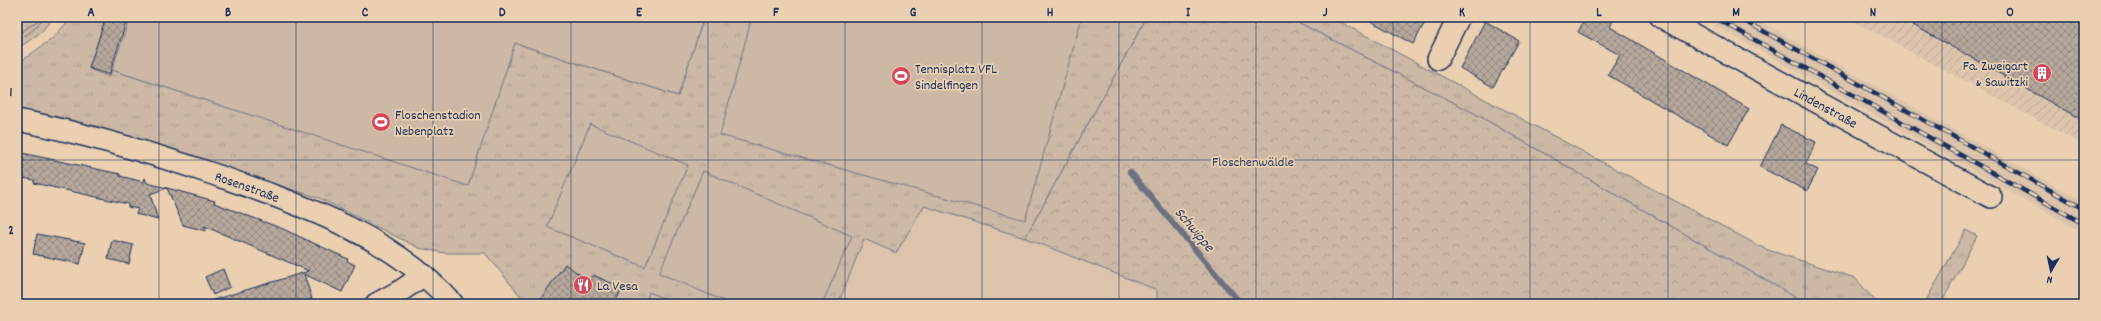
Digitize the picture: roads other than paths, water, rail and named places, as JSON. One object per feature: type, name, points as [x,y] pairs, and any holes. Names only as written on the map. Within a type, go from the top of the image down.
[{"type":"street","points":[[1438,59],[1459,17]]},
{"type":"street","name":"Lindenstraße","points":[[1661,17],[1991,197]]},
{"type":"street","name":"Rosenstraße","points":[[17,120],[104,139],[139,149],[305,206],[401,257],[424,275],[453,304]]},
{"type":"street","points":[[376,304],[402,290],[424,275]]},
{"type":"waterway","name":"Schwippe","points":[[1130,172],[1241,304]]},
{"type":"railway","points":[[1714,17],[2084,224]]},
{"type":"railway","points":[[1738,17],[2084,209]]},
{"type":"place","name":"Fa. Zweigart & Sawitzki","points":[[2042,73]]},
{"type":"place","name":"Tennisplatz VFL Sindelfingen","points":[[901,76]]},
{"type":"place","name":"Floschenstadion Nebenplatz","points":[[381,122]]},
{"type":"place","name":"La Vesa","points":[[583,285]]},
{"type":"park label","name":"Floschenwäldle","points":[[1253,161]]}]
